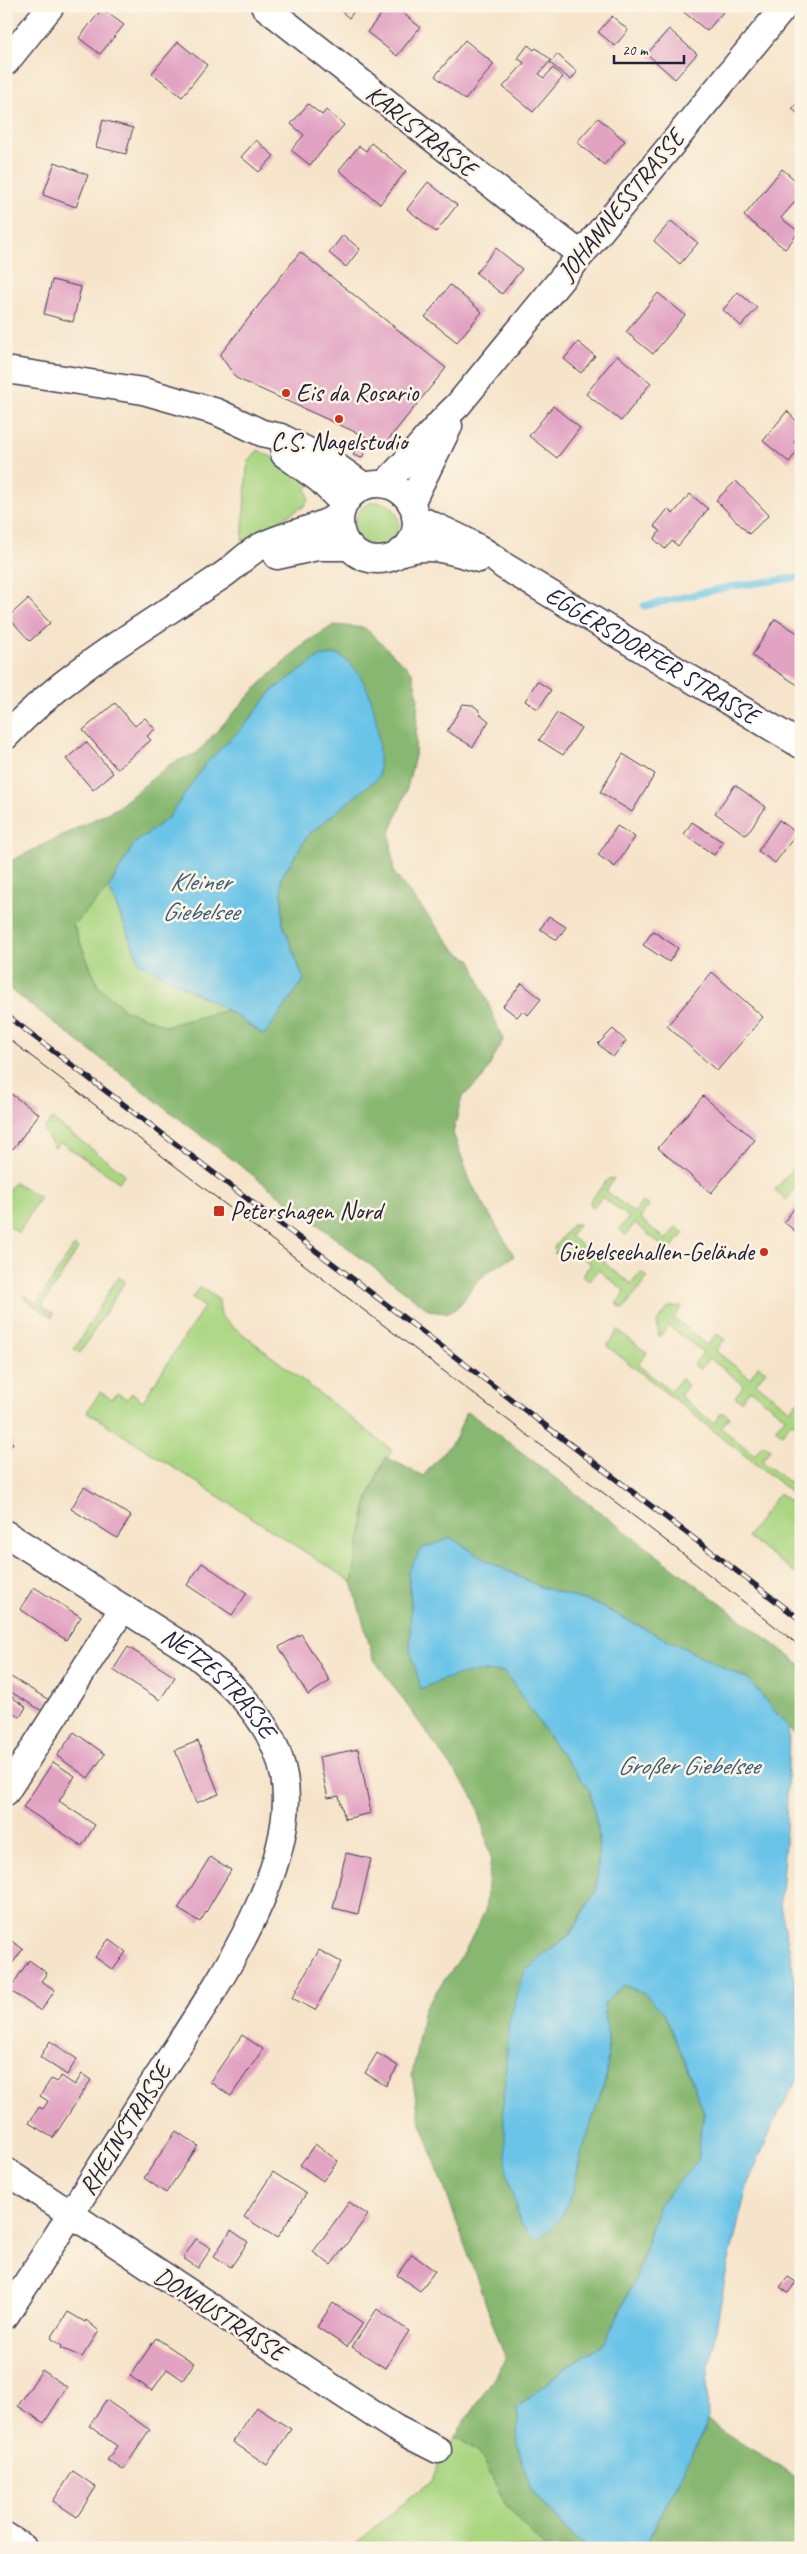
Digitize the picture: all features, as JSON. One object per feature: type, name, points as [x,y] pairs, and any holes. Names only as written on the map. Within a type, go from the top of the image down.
[{"type":"street","points":[[6,62],[51,6]]},
{"type":"street","name":"KARLSTRASSE","points":[[264,6],[580,254]]},
{"type":"street","name":"JOHANNESSTRASSE","points":[[374,485],[403,466],[436,425],[458,405],[785,6]]},
{"type":"street","points":[[6,370],[143,391],[217,412],[262,433],[281,437],[374,485],[400,490],[413,510],[414,533],[411,541],[399,553],[391,557],[374,559],[365,557],[350,547],[342,532],[342,509],[320,480],[276,449],[262,433]]},
{"type":"street","name":"JOHANNESSTRASSE","points":[[413,510],[458,405]]},
{"type":"street","points":[[6,736],[48,695],[105,651],[223,576],[257,548],[282,538],[315,529],[342,509],[351,495],[374,485]]},
{"type":"street","name":"EGGERSDORFER STRASSE","points":[[413,510],[488,553],[504,566],[801,745]]},
{"type":"street","points":[[223,576],[244,570],[275,556],[331,546],[350,547]]},
{"type":"street","name":"EGGERSDORFER STRASSE","points":[[399,553],[415,547],[431,548],[504,566]]},
{"type":"street","name":"NETZESTRASSE","points":[[6,1534],[190,1651],[218,1672],[242,1696],[269,1734],[284,1776],[286,1816],[273,1870],[242,1942]]},
{"type":"street","points":[[6,1792],[123,1608]]},
{"type":"street","name":"RHEINSTRASSE","points":[[6,2315],[242,1942]]},
{"type":"street","name":"DONAUSTRASSE","points":[[6,2172],[353,2401],[395,2428],[438,2450]]},
{"type":"street","points":[[6,2536],[24,2548]]},
{"type":"green space","points":[[258,450],[284,464],[311,485],[306,488],[309,500],[303,507],[242,542],[247,469],[250,459]]},
{"type":"green space","points":[[373,502],[381,502],[393,508],[399,524],[393,540],[381,546],[373,546],[361,540],[355,528],[355,520],[361,508]]},
{"type":"green space","points":[[334,625],[365,628],[412,672],[418,697],[415,756],[406,792],[390,833],[394,873],[456,951],[471,960],[503,1040],[483,1078],[462,1097],[453,1133],[471,1183],[514,1256],[485,1275],[455,1309],[448,1312],[429,1310],[6,986],[6,867],[11,861],[117,808],[170,764],[197,753],[257,687],[305,643]],"holes":[[[337,654],[379,777],[308,835],[281,878],[283,924],[304,980],[264,1035],[227,1010],[166,1026],[125,1010],[98,986],[73,925],[109,888],[134,844],[169,817],[274,689],[320,657]]]},
{"type":"green space","points":[[109,888],[140,963],[227,1010],[166,1026],[125,1010],[98,986],[73,925]]},
{"type":"green space","points":[[52,1119],[125,1174],[119,1182],[60,1142],[55,1148],[43,1130]]},
{"type":"green space","points":[[801,1159],[801,1182],[786,1200],[775,1190]]},
{"type":"green space","points":[[614,1178],[606,1191],[634,1213],[642,1202],[649,1206],[640,1218],[666,1240],[676,1227],[684,1233],[659,1262],[653,1257],[662,1246],[635,1223],[626,1235],[619,1229],[629,1217],[602,1197],[592,1209],[590,1201],[608,1179]]},
{"type":"green space","points":[[14,1182],[40,1197],[19,1233],[6,1224],[6,1194]]},
{"type":"green space","points":[[573,1224],[579,1224],[570,1236],[597,1257],[607,1245],[614,1250],[604,1263],[631,1284],[641,1272],[648,1277],[623,1309],[616,1304],[625,1291],[598,1270],[589,1281],[582,1276],[591,1264],[564,1244],[555,1254],[554,1247]]},
{"type":"green space","points":[[74,1246],[78,1249],[42,1306],[54,1314],[52,1317],[23,1298],[24,1295],[37,1303]]},
{"type":"green space","points":[[118,1277],[125,1281],[80,1353],[74,1349]]},
{"type":"green space","points":[[200,1286],[219,1300],[221,1317],[392,1450],[375,1480],[369,1496],[352,1582],[87,1412],[100,1392],[112,1399],[117,1393],[127,1399],[132,1393],[143,1401],[204,1307],[192,1298]]},
{"type":"green space","points":[[682,1306],[674,1318],[708,1345],[716,1334],[725,1339],[716,1351],[750,1378],[758,1366],[766,1371],[756,1383],[790,1410],[801,1398],[801,1411],[797,1415],[801,1418],[801,1429],[792,1422],[782,1434],[775,1429],[785,1417],[750,1390],[741,1401],[735,1397],[744,1385],[709,1358],[700,1370],[694,1365],[703,1352],[669,1326],[659,1337],[657,1322],[669,1307]]},
{"type":"green space","points":[[618,1330],[647,1353],[638,1365],[671,1391],[681,1379],[688,1385],[680,1396],[714,1423],[722,1412],[729,1417],[721,1428],[755,1455],[763,1444],[770,1449],[762,1461],[796,1488],[801,1481],[801,1500],[607,1346]]},
{"type":"green space","points":[[466,1412],[474,1416],[801,1665],[801,1737],[789,1728],[749,1680],[593,1603],[538,1586],[486,1560],[451,1538],[408,1572],[421,1688],[445,1677],[480,1671],[505,1672],[556,1747],[590,1791],[599,1836],[597,1889],[569,1935],[544,1954],[507,2173],[515,2197],[572,2195],[581,2155],[607,2074],[608,2039],[604,2004],[623,1985],[644,1993],[664,2013],[704,2113],[697,2160],[659,2205],[637,2275],[605,2342],[563,2370],[517,2408],[531,2490],[578,2541],[587,2548],[547,2548],[539,2542],[507,2507],[479,2452],[455,2436],[506,2360],[419,2117],[412,2076],[424,2008],[464,1953],[485,1911],[491,1858],[476,1801],[373,1658],[352,1582],[368,1499],[386,1457],[423,1476],[456,1438]]},
{"type":"green space","points":[[779,1493],[801,1510],[801,1577],[747,1537]]},
{"type":"green space","points":[[708,2421],[801,2481],[801,2548],[644,2548]]},
{"type":"green space","points":[[455,2436],[479,2452],[507,2507],[547,2548],[350,2548],[430,2481]]},
{"type":"water","name":"Kleiner Giebelsee","points":[[337,654],[351,664],[369,692],[374,709],[379,743],[379,777],[308,835],[281,878],[283,924],[304,980],[264,1035],[227,1010],[140,963],[109,888],[134,844],[169,817],[206,763],[245,725],[274,689],[320,657]]},
{"type":"water","name":"Großer Giebelsee","points":[[451,1538],[486,1560],[538,1586],[593,1603],[749,1680],[789,1728],[786,1829],[780,1905],[790,1952],[801,2023],[800,2073],[773,2125],[748,2183],[726,2273],[707,2380],[708,2421],[644,2548],[587,2548],[578,2541],[531,2490],[518,2447],[517,2408],[563,2370],[605,2342],[637,2275],[659,2205],[697,2160],[704,2113],[664,2013],[644,1993],[623,1985],[604,2004],[608,2039],[607,2074],[581,2155],[572,2195],[561,2217],[538,2240],[521,2226],[507,2173],[503,2106],[509,2022],[524,1973],[544,1954],[571,1934],[597,1889],[599,1836],[590,1791],[556,1747],[505,1672],[472,1673],[452,1677],[421,1689],[410,1650],[411,1601],[408,1572],[421,1549]]},
{"type":"building","points":[[335,6],[358,6],[349,18]]},
{"type":"building","points":[[388,6],[394,6],[420,27],[397,56],[367,32]]},
{"type":"building","points":[[682,6],[728,6],[707,31],[680,9]]},
{"type":"building","points":[[102,9],[124,25],[100,54],[79,38]]},
{"type":"building","points":[[612,16],[628,30],[615,46],[598,32]]},
{"type":"building","points":[[669,29],[697,54],[675,79],[647,54]]},
{"type":"building","points":[[465,40],[494,64],[465,100],[435,76]]},
{"type":"building","points":[[178,42],[207,65],[182,97],[152,73]]},
{"type":"building","points":[[528,45],[534,50],[536,48],[551,60],[539,74],[544,78],[553,68],[563,77],[533,112],[503,87],[524,63],[518,58]]},
{"type":"building","points":[[557,54],[577,72],[571,80],[550,63]]},
{"type":"building","points":[[801,99],[801,116],[792,109]]},
{"type":"building","points":[[308,104],[322,115],[326,110],[344,125],[310,165],[291,150],[304,135],[291,124]]},
{"type":"building","points":[[598,118],[625,141],[604,165],[577,142]]},
{"type":"building","points":[[103,120],[133,128],[126,154],[96,147]]},
{"type":"building","points":[[256,140],[274,156],[259,172],[241,157]]},
{"type":"building","points":[[371,143],[406,171],[380,204],[339,170],[359,146],[366,151]]},
{"type":"building","points":[[55,162],[88,175],[76,207],[43,195]]},
{"type":"building","points":[[782,169],[801,185],[801,195],[781,218],[799,232],[785,249],[744,216]]},
{"type":"building","points":[[428,182],[457,205],[436,232],[407,209]]},
{"type":"building","points":[[671,221],[698,243],[680,264],[654,241]]},
{"type":"building","points":[[343,235],[360,249],[346,267],[329,253]]},
{"type":"building","points":[[496,248],[522,269],[502,294],[476,273]]},
{"type":"building","points":[[300,252],[446,368],[384,445],[236,378],[220,355]]},
{"type":"building","points":[[52,280],[81,287],[73,322],[44,314]]},
{"type":"building","points":[[450,285],[482,312],[457,342],[425,317]]},
{"type":"building","points":[[738,292],[757,308],[741,326],[723,310]]},
{"type":"building","points":[[658,293],[685,315],[653,354],[626,332]]},
{"type":"building","points":[[578,342],[595,356],[581,373],[564,359]]},
{"type":"building","points":[[617,355],[651,383],[621,421],[586,394]]},
{"type":"building","points":[[553,406],[580,428],[557,458],[529,436]]},
{"type":"building","points":[[787,411],[801,426],[801,433],[794,442],[800,448],[789,462],[763,441]]},
{"type":"building","points":[[356,447],[365,451],[362,458],[353,455]]},
{"type":"building","points":[[736,481],[769,515],[749,534],[716,500]]},
{"type":"building","points":[[690,494],[708,509],[678,546],[672,541],[665,549],[654,539],[660,531],[654,526],[668,509],[673,514]]},
{"type":"building","points":[[28,599],[50,623],[30,641],[8,617]]},
{"type":"building","points":[[775,619],[801,635],[801,687],[752,656]]},
{"type":"building","points":[[537,681],[551,690],[538,709],[525,701]]},
{"type":"building","points":[[115,703],[135,726],[145,718],[155,729],[147,736],[151,740],[117,769],[83,730]]},
{"type":"building","points":[[463,704],[472,705],[489,721],[473,747],[447,731]]},
{"type":"building","points":[[557,713],[581,728],[563,755],[539,740]]},
{"type":"building","points":[[86,742],[113,773],[93,790],[66,759]]},
{"type":"building","points":[[623,754],[655,774],[632,812],[600,792]]},
{"type":"building","points":[[735,785],[766,807],[746,835],[715,813]]},
{"type":"building","points":[[779,820],[797,833],[775,863],[758,851]]},
{"type":"building","points":[[692,822],[723,842],[714,855],[684,834]]},
{"type":"building","points":[[617,826],[635,837],[615,867],[598,855]]},
{"type":"building","points":[[549,916],[566,927],[557,940],[540,929]]},
{"type":"building","points":[[653,931],[678,948],[669,962],[643,945]]},
{"type":"building","points":[[712,972],[763,1017],[717,1071],[667,1026]]},
{"type":"building","points":[[522,983],[541,999],[528,1015],[523,1010],[517,1017],[503,1006]]},
{"type":"building","points":[[613,1029],[626,1041],[613,1057],[598,1044]]},
{"type":"building","points":[[11,1094],[39,1114],[13,1149],[6,1144],[6,1101]]},
{"type":"building","points":[[703,1096],[755,1140],[711,1193],[658,1148]]},
{"type":"building","points":[[801,1199],[801,1236],[784,1222]]},
{"type":"building","points":[[6,1438],[13,1443],[6,1454]]},
{"type":"building","points":[[84,1487],[131,1516],[117,1538],[71,1509]]},
{"type":"building","points":[[202,1563],[247,1593],[232,1615],[187,1585]]},
{"type":"building","points":[[34,1587],[81,1617],[66,1640],[20,1609]]},
{"type":"building","points":[[301,1634],[330,1681],[308,1695],[279,1647]]},
{"type":"building","points":[[128,1647],[175,1677],[160,1700],[113,1670]]},
{"type":"building","points":[[11,1677],[49,1700],[42,1711],[6,1689],[6,1684]]},
{"type":"building","points":[[6,1693],[26,1707],[20,1717],[6,1708]]},
{"type":"building","points":[[74,1732],[105,1754],[88,1778],[57,1756]]},
{"type":"building","points":[[198,1741],[219,1794],[196,1803],[175,1750]]},
{"type":"building","points":[[358,1749],[371,1813],[345,1819],[339,1796],[328,1798],[319,1757]]},
{"type":"building","points":[[53,1762],[75,1776],[59,1801],[95,1825],[82,1846],[23,1807]]},
{"type":"building","points":[[346,1853],[371,1859],[358,1914],[333,1908]]},
{"type":"building","points":[[210,1857],[231,1870],[200,1922],[178,1909]]},
{"type":"building","points":[[6,1937],[23,1949],[6,1972]]},
{"type":"building","points":[[109,1939],[126,1952],[113,1970],[95,1957]]},
{"type":"building","points":[[319,1950],[341,1962],[315,2010],[292,1998]]},
{"type":"building","points":[[29,1960],[47,1973],[41,1981],[55,1990],[41,2011],[9,1990]]},
{"type":"building","points":[[242,2035],[263,2049],[231,2096],[210,2082]]},
{"type":"building","points":[[50,2041],[77,2059],[67,2075],[40,2057]]},
{"type":"building","points":[[377,2053],[398,2066],[386,2086],[365,2073]]},
{"type":"building","points":[[82,2074],[91,2080],[53,2138],[29,2123],[39,2107],[43,2109],[48,2101],[40,2096],[51,2079],[56,2082],[61,2076],[75,2085]]},
{"type":"building","points":[[176,2131],[198,2146],[166,2193],[144,2178]]},
{"type":"building","points":[[315,2144],[338,2161],[323,2181],[300,2165]]},
{"type":"building","points":[[273,2172],[306,2194],[277,2238],[244,2217]]},
{"type":"building","points":[[349,2202],[368,2215],[331,2265],[313,2252]]},
{"type":"building","points":[[231,2230],[248,2242],[231,2267],[214,2256]]},
{"type":"building","points":[[196,2239],[211,2248],[198,2268],[183,2258]]},
{"type":"building","points":[[412,2254],[435,2271],[420,2291],[397,2275]]},
{"type":"building","points":[[788,2277],[796,2282],[788,2293],[780,2287]]},
{"type":"building","points":[[333,2303],[363,2323],[347,2347],[317,2327]]},
{"type":"building","points":[[377,2309],[409,2331],[385,2368],[352,2347]]},
{"type":"building","points":[[68,2312],[85,2322],[86,2320],[99,2331],[82,2357],[61,2348],[62,2346],[51,2338]]},
{"type":"building","points":[[156,2338],[194,2363],[183,2380],[167,2369],[152,2391],[130,2376]]},
{"type":"building","points":[[42,2370],[67,2387],[44,2423],[18,2406]]},
{"type":"building","points":[[106,2400],[150,2430],[123,2470],[107,2460],[117,2446],[89,2426]]},
{"type":"building","points":[[256,2407],[291,2429],[267,2465],[233,2442]]},
{"type":"building","points":[[73,2471],[96,2487],[77,2517],[53,2501]]},
{"type":"waterway","points":[[644,606],[728,587],[801,577]]},
{"type":"tram line","points":[[6,1037],[669,1543],[801,1647]]},
{"type":"railway","points":[[6,1015],[801,1620]]},
{"type":"place","name":"Eis da Rosario","points":[[286,393]]},
{"type":"place","name":"C.S. Nagelstudio","points":[[339,419]]},
{"type":"place","name":"Petershagen Nord","points":[[219,1211]]},
{"type":"place","name":"Giebelseehallen-Gelände","points":[[764,1252]]}]
